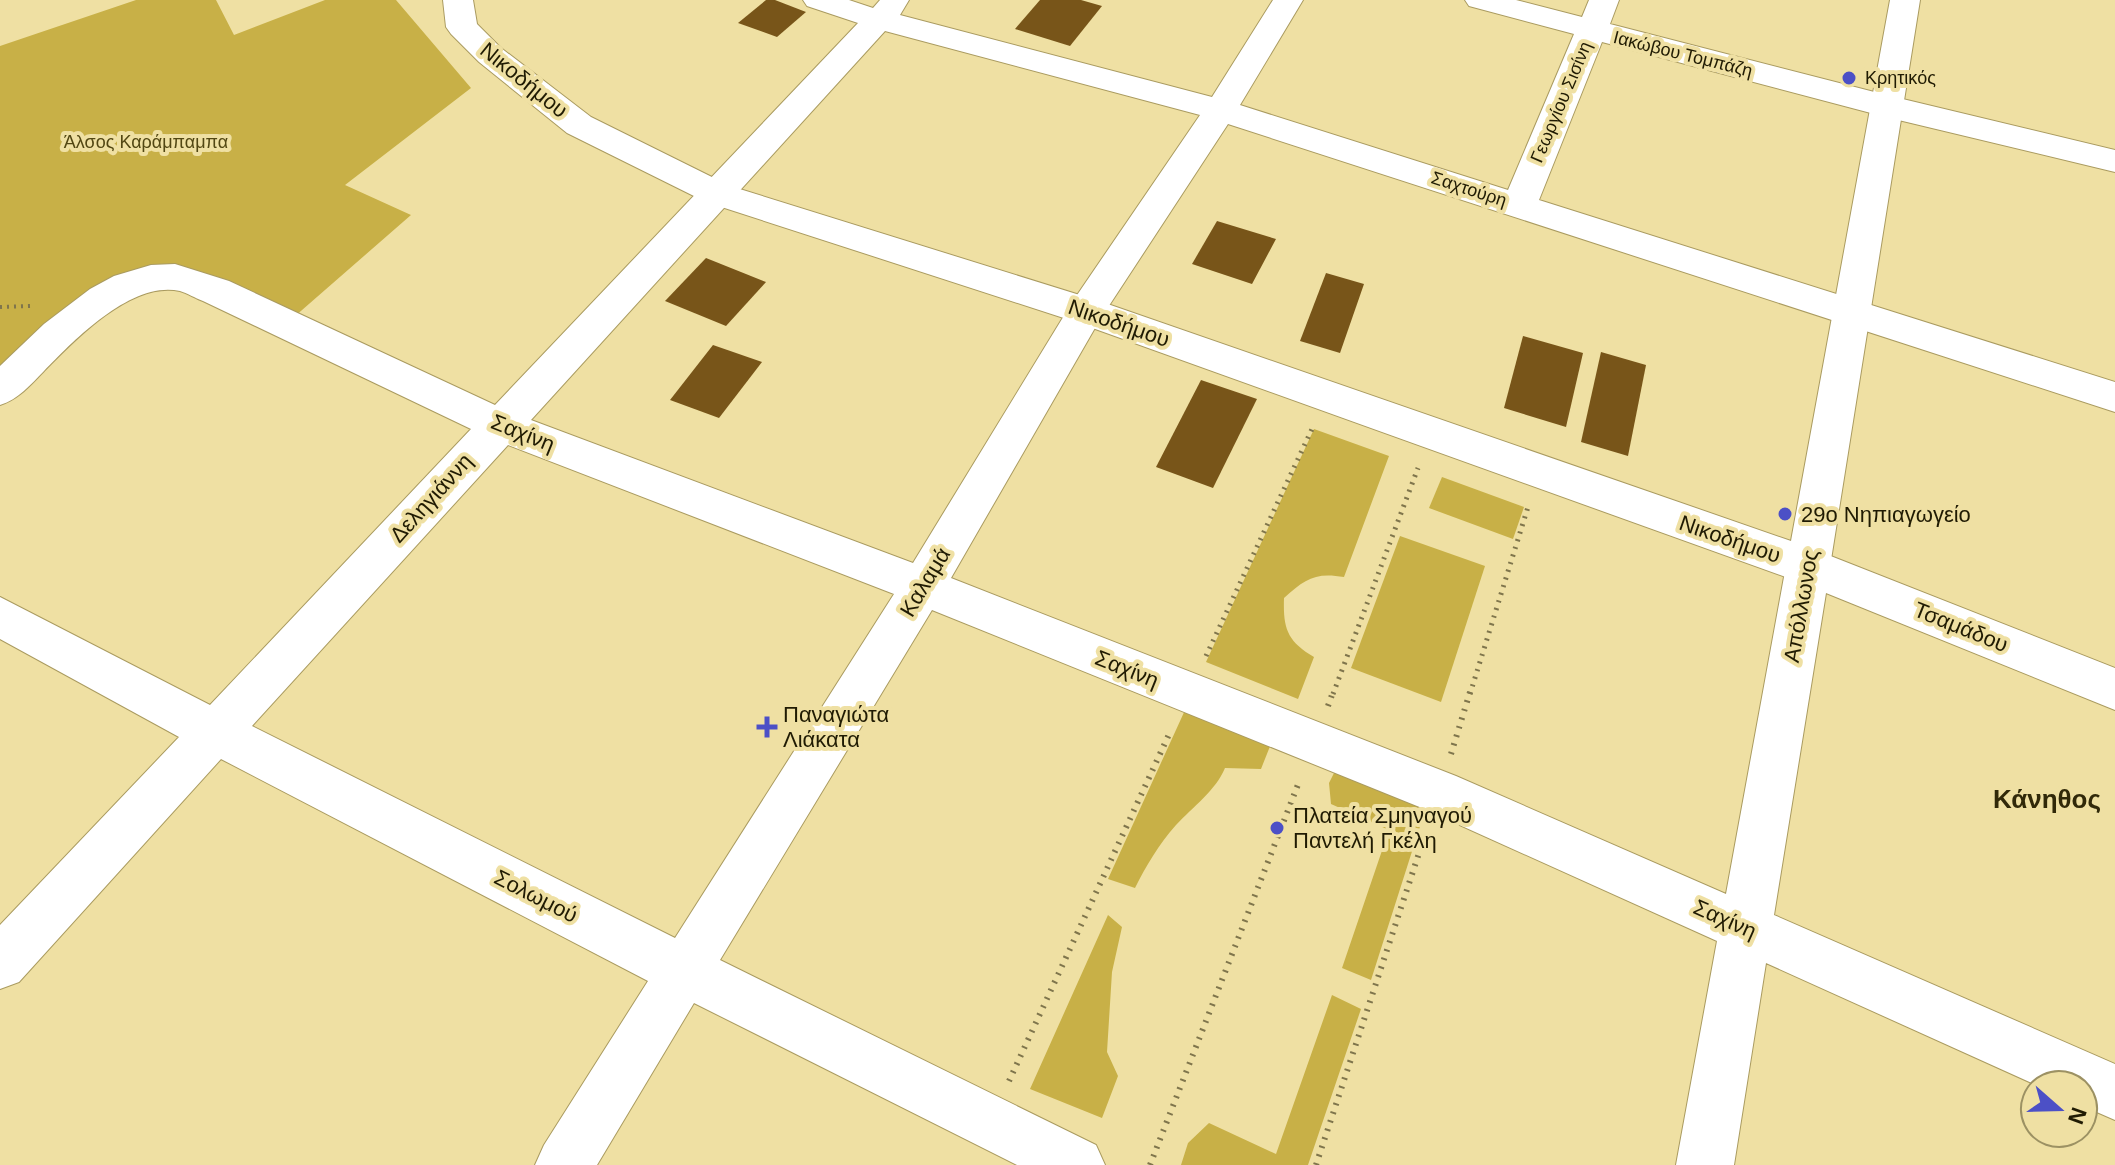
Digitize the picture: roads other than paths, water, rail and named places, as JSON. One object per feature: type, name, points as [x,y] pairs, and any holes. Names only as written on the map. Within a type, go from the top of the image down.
[{"type":"street","name":"Νικοδήμου","points":[[428,0],[460,13],[490,55],[579,125],[718,194],[1086,311],[1808,566]]},
{"type":"street","name":"Σαχτούρη","points":[[818,0],[887,10],[1220,110],[1852,310],[2115,397]]},
{"type":"street","name":"Καλαμά","points":[[564,1165],[923,586],[1086,311],[1220,110],[1288,0]]},
{"type":"street","name":"Ιακώβου Τομπάζη","points":[[1480,0],[1886,106],[2115,161]]},
{"type":"street","name":"Γεωργίου Σισίνη","points":[[1519,205],[1604,0]]},
{"type":"street","name":"Απόλλωνος","points":[[1705,1165],[1905,0]]},
{"type":"street","name":"Δεληγιάννη","points":[[0,963],[216,734],[498,424],[718,194],[887,10]]},
{"type":"street","name":"Σαχίνη","points":[[0,390],[72,322],[131,281],[175,277],[216,291],[498,424],[923,586],[1446,796],[2115,1092]]},
{"type":"street","name":"Τσαμάδου","points":[[1808,566],[2115,689]]},
{"type":"street","name":"Σολωμού","points":[[0,617],[216,734],[683,970],[986,1117],[1076,1165]]},
{"type":"place","name":"Κρητικός","points":[[1849,78]]},
{"type":"place","name":"29ο Νηπιαγωγείο","points":[[1785,514]]},
{"type":"place","name":"Παναγιώτα Λιάκατα","points":[[767,727]]},
{"type":"place","name":"Πλατεία Σμηναγού Παντελή Γκέλη","points":[[1277,828]]},
{"type":"district","name":"Κάνηθος","points":[[2047,799]]},
{"type":"park label","name":"Άλσος Καράμπαμπα","points":[[146,142]]}]
